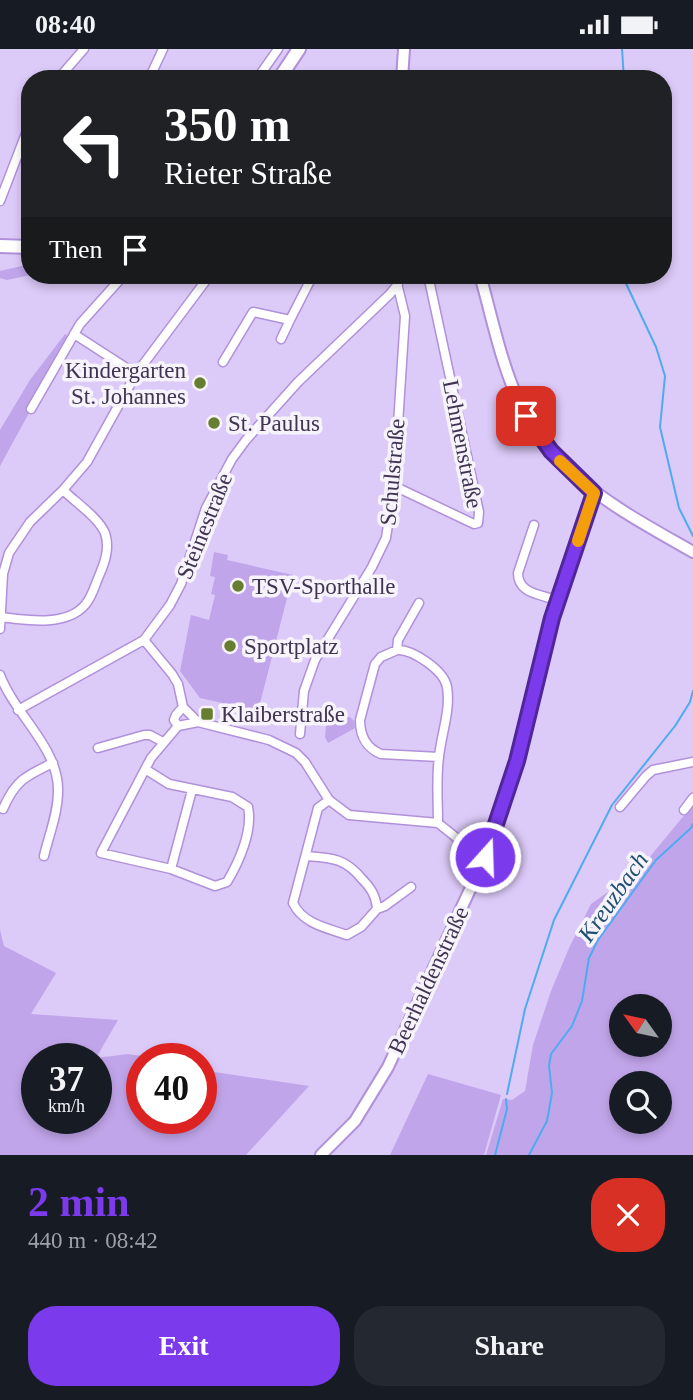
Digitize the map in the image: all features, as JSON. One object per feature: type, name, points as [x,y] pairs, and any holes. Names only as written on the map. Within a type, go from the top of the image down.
[{"type":"main road","points":[[284,70],[299,49]]},
{"type":"main road","points":[[0,246],[21,247]]},
{"type":"street","points":[[66,70],[84,49]]},
{"type":"street","points":[[153,70],[163,49]]},
{"type":"street","points":[[263,70],[278,49]]},
{"type":"street","points":[[403,70],[404,49]]},
{"type":"street","points":[[0,201],[21,146]]},
{"type":"street","points":[[31,409],[80,324],[116,284]]},
{"type":"street","points":[[0,629],[4,552],[87,462],[136,374],[203,284]]},
{"type":"street","points":[[281,339],[308,284]]},
{"type":"street","name":"Steinestraße","points":[[18,710],[144,639],[176,594],[206,508],[232,459],[298,382],[390,294],[395,284]]},
{"type":"street","name":"Schulstraße","points":[[300,734],[304,691],[315,660],[381,551],[386,538],[394,486],[405,316],[398,284]]},
{"type":"street","name":"Lehmenstraße","points":[[394,486],[474,524],[478,523],[479,512],[430,284]]},
{"type":"street","points":[[483,284],[508,374],[520,404],[551,451],[594,493],[693,552]]},
{"type":"street","points":[[223,362],[253,312],[290,320]]},
{"type":"street","points":[[74,334],[136,374]]},
{"type":"street","points":[[1,617],[32,620],[63,617],[84,607],[89,600],[105,559],[107,549],[104,532],[63,490]]},
{"type":"street","name":"Beerhaldenstraße","points":[[321,1155],[355,1121],[388,1067],[485,857],[517,761],[558,601],[594,493]]},
{"type":"street","points":[[534,525],[518,573],[518,581],[524,589],[558,601]]},
{"type":"street","points":[[397,650],[398,640],[419,603]]},
{"type":"street","points":[[144,639],[178,684],[183,706],[198,722]]},
{"type":"street","points":[[438,823],[439,757],[447,685],[444,678],[411,652],[397,650],[381,657],[375,664],[360,720],[365,741],[380,754],[439,757]]},
{"type":"street","points":[[0,675],[5,689],[53,763],[58,791],[44,856]]},
{"type":"street","points":[[178,726],[174,720],[183,706]]},
{"type":"street","points":[[145,769],[169,784],[222,794],[241,801],[248,807],[248,826],[237,863],[227,882],[221,885],[201,882],[171,869],[101,853],[145,769],[163,742],[178,726],[198,722],[269,740],[296,753],[305,762],[329,800],[349,815],[438,823],[468,848],[485,857]]},
{"type":"street","points":[[98,748],[144,735],[163,742]]},
{"type":"street","points":[[620,807],[653,770],[693,762]]},
{"type":"street","points":[[3,809],[11,790],[18,783],[28,774],[53,763]]},
{"type":"street","points":[[171,869],[192,790]]},
{"type":"street","points":[[684,810],[693,797]]},
{"type":"street","points":[[329,800],[318,808],[293,903],[298,912],[305,919],[347,935],[361,926],[377,909],[411,887]]},
{"type":"street","points":[[306,856],[330,858],[351,866],[376,898],[377,909]]},
{"type":"shaded area","points":[[21,266],[21,277],[7,280],[0,278],[0,271]]},
{"type":"shaded area","points":[[65,334],[70,338],[0,466],[0,430],[30,380]]},
{"type":"shaded area","name":"Sportplatz","points":[[214,552],[228,555],[227,560],[293,575],[258,711],[200,698],[180,671],[191,615],[209,620],[215,595],[211,594],[215,577],[210,576]]},
{"type":"shaded area","points":[[338,715],[350,717],[355,728],[328,743],[325,737],[326,726]]},
{"type":"shaded area","points":[[691,807],[693,808],[693,1155],[486,1155],[503,1099],[512,1100],[525,1091],[533,1045],[551,991],[591,904],[639,870]]},
{"type":"shaded area","points":[[0,930],[4,946],[56,973],[31,1014],[118,1020],[105,1043],[21,1043],[21,1134],[112,1134],[112,1056],[126,1054],[126,1134],[217,1134],[217,1072],[309,1086],[246,1155],[0,1155]]},
{"type":"shaded area","points":[[428,1074],[501,1095],[484,1155],[390,1155]]},
{"type":"waterway","points":[[622,49],[623,70]]},
{"type":"waterway","points":[[626,284],[656,347],[665,376],[660,427],[679,508],[693,536]]},
{"type":"waterway","points":[[507,1094],[525,1009],[554,920],[612,805],[675,726],[690,702],[693,691]]},
{"type":"waterway","name":"Kreuzbach","points":[[529,1155],[547,1121],[552,1093],[549,1066],[551,1054],[572,1026],[582,1001],[589,958],[598,940],[656,860],[693,824]]},
{"type":"waterway","points":[[495,1155],[507,1109],[506,1099]]},
{"type":"slow traffic","points":[[560,461],[594,493],[578,541]]},
{"type":"place","name":"Kindergarten St. Johannes","points":[[200,383]]},
{"type":"place","name":"St. Paulus","points":[[214,423]]},
{"type":"place","name":"TSV-Sporthalle","points":[[238,586]]},
{"type":"place","name":"Sportplatz","points":[[230,646]]},
{"type":"place","name":"Klaiberstraße","points":[[207,714]]},
{"type":"route","points":[[485,857],[517,761],[552,618],[594,493],[551,451],[526,416]]}]
